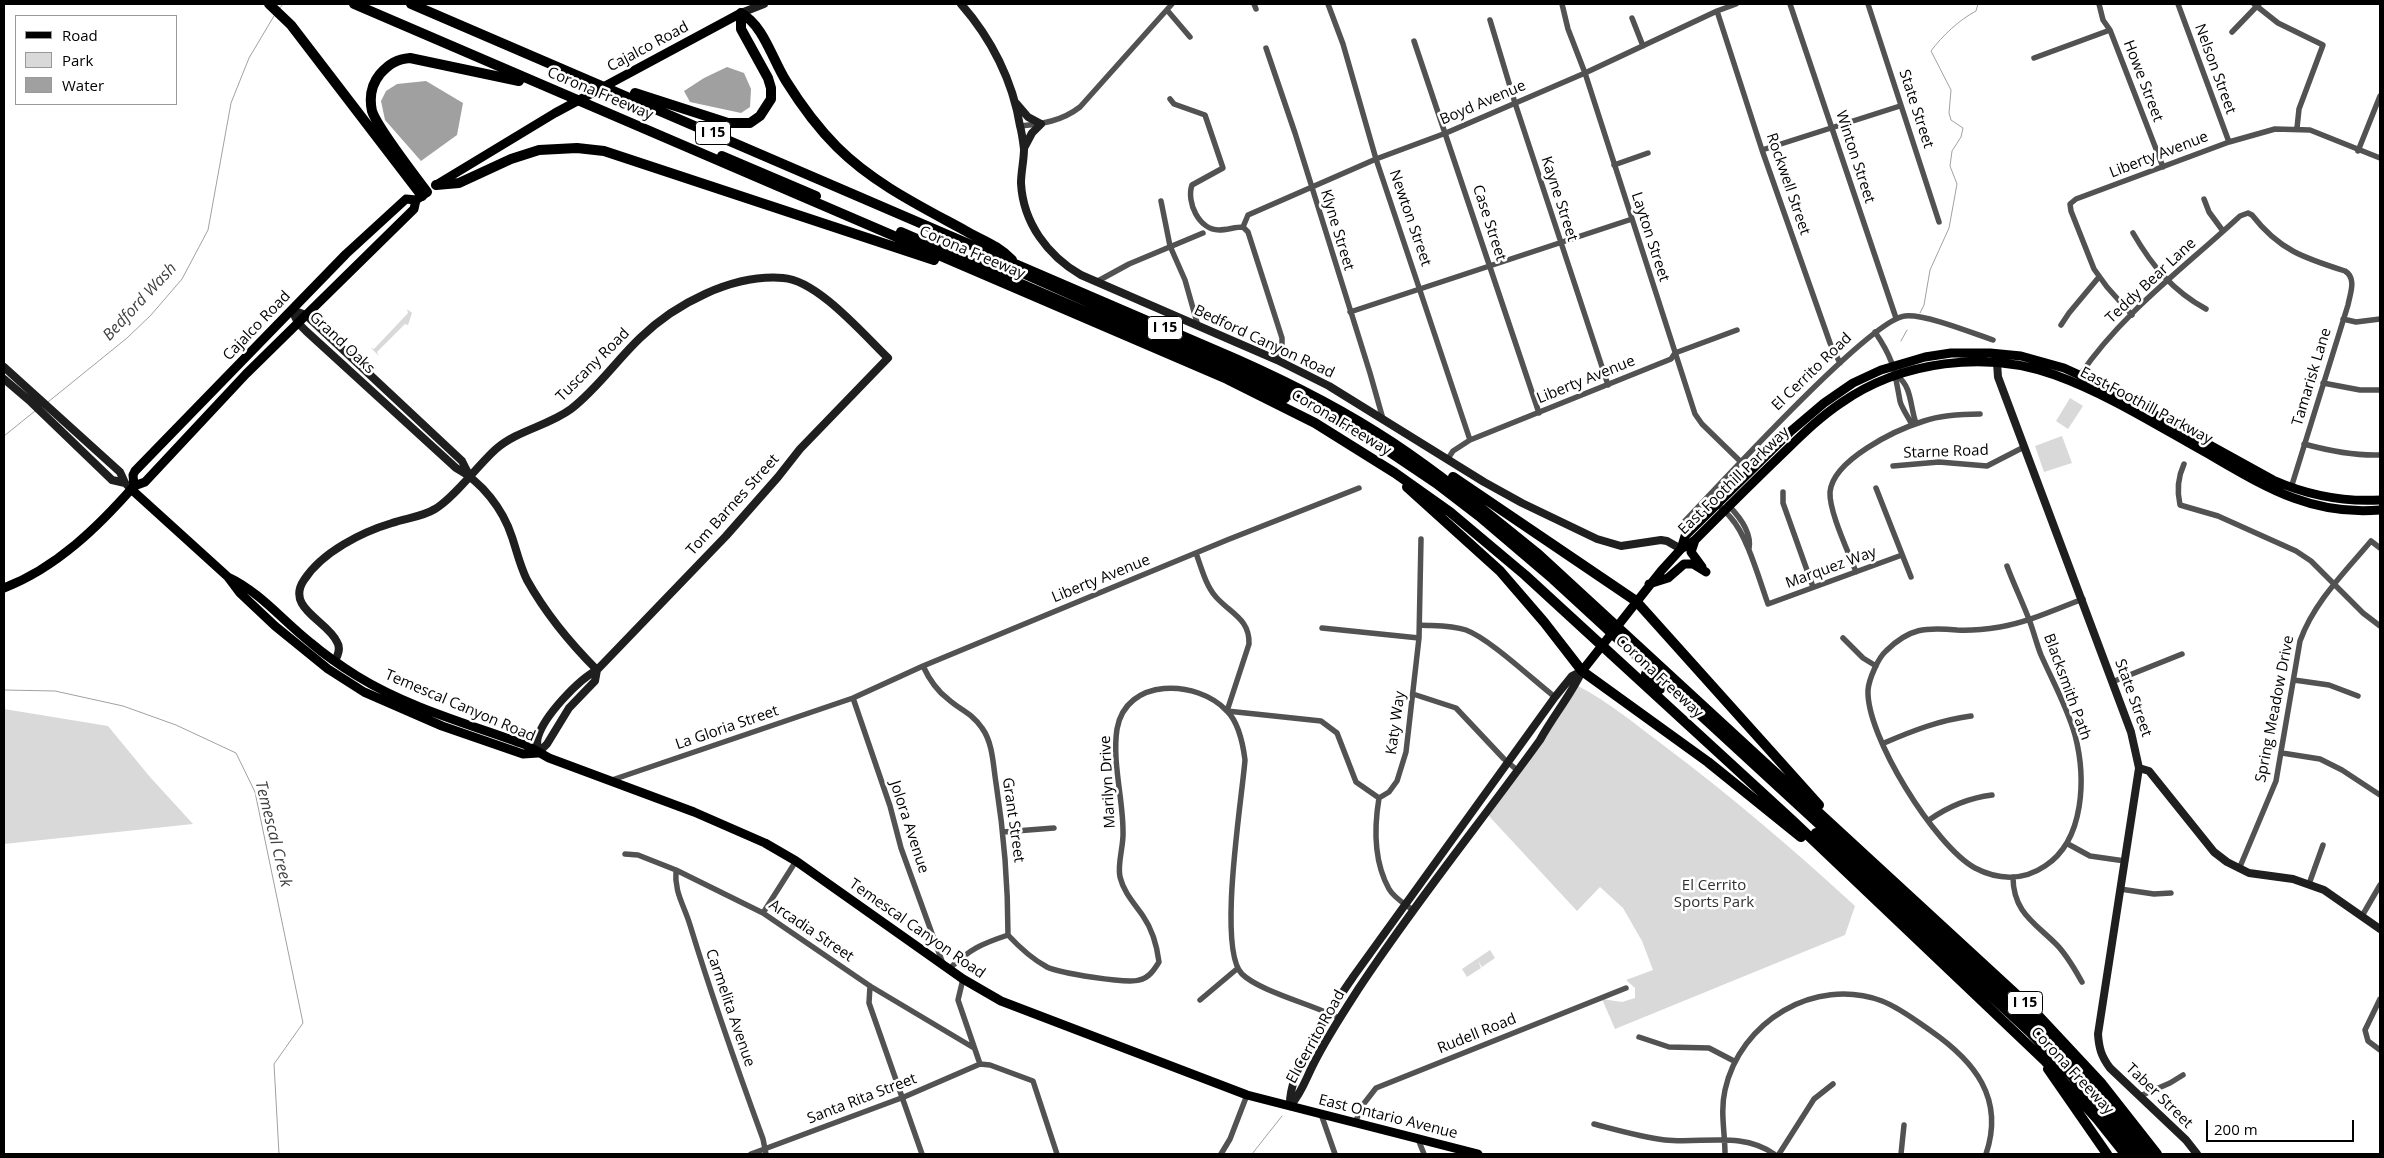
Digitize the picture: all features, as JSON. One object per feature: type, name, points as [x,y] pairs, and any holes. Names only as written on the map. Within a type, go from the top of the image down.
[{"type":"highway","points":[[269,4],[291,25],[422,196]]},
{"type":"highway","points":[[354,4],[398,16],[1278,394],[1366,443],[1438,492],[1500,540],[1596,626]]},
{"type":"highway","name":"Corona Freeway","points":[[354,4],[1275,402],[1315,423],[1395,472],[1436,501],[1511,563],[1596,626],[1620,647],[1867,891],[2045,1061],[2097,1118],[2125,1154]]},
{"type":"highway","name":"Corona Freeway","points":[[411,4],[1014,262],[1263,371],[1314,396],[1393,443],[1474,502],[1538,554],[1596,626],[1620,647],[1692,697],[2038,1015],[2096,1078],[2148,1150],[2157,1154]]},
{"type":"highway","points":[[551,64],[728,123],[750,123],[765,110],[772,99],[768,78],[740,29],[741,13],[753,20],[786,81],[814,122],[838,148],[870,176],[972,235],[1002,249],[1014,262]]},
{"type":"highway","points":[[422,196],[373,112],[371,96],[373,85],[392,62],[410,58],[440,63],[525,82],[562,94]]},
{"type":"highway","points":[[436,185],[459,183],[502,162],[539,150],[577,148],[604,151],[995,280]]},
{"type":"highway","points":[[850,192],[906,222],[1268,382],[1323,411],[1387,450],[1479,516],[1553,579],[1596,626]]},
{"type":"highway","points":[[1393,443],[1408,446],[1636,600],[1815,801],[1885,874]]},
{"type":"highway","points":[[1395,472],[1406,487],[1500,571],[1582,670],[1708,762],[1867,891]]},
{"type":"highway","points":[[1620,647],[1660,689],[2030,1032],[2073,1077],[2136,1154]]},
{"type":"highway","points":[[1620,647],[1769,778],[2008,998],[2097,1092],[2148,1150],[2162,1154]]},
{"type":"highway","points":[[1692,697],[1769,778]]},
{"type":"highway","points":[[2045,1061],[2049,1073],[2106,1154]]},
{"type":"main road","name":"Cajalco Road","points":[[130,486],[145,482],[246,374],[414,209],[422,196],[436,185],[555,113],[741,13]]},
{"type":"main road","name":"Cajalco Road","points":[[4,588],[41,569],[72,547],[130,486],[135,471],[292,310],[389,213],[406,199],[422,196]]},
{"type":"main road","name":"East Foothill Parkway","points":[[1681,549],[1695,540],[1723,505],[1791,431],[1824,403],[1853,383],[1894,366],[1925,357],[1951,353],[1990,353],[2021,356],[2046,362],[2080,375],[2291,488],[2332,498],[2380,500]]},
{"type":"main road","name":"East Foothill Parkway","points":[[1681,549],[1685,536],[1826,414],[1857,393],[1897,376],[1944,364],[1997,363],[2031,368],[2076,384],[2138,415],[2273,491],[2306,502],[2346,510],[2380,510]]},
{"type":"main road","points":[[2031,368],[2042,368],[2073,378],[2080,375],[2086,383],[2130,407],[2138,415]]},
{"type":"main road","points":[[2242,473],[2249,474],[2285,490],[2291,488]]},
{"type":"main road","name":"Temescal Canyon Road","points":[[130,486],[228,578],[245,599],[328,668],[386,703],[442,726],[521,754],[538,753]]},
{"type":"main road","points":[[1649,584],[1668,578],[1684,564],[1693,564],[1706,572],[1691,552],[1695,540]]},
{"type":"main road","name":"El Cerrito Road","points":[[1582,670],[1649,584],[1681,549]]},
{"type":"main road","name":"Temescal Canyon Road","points":[[228,578],[247,586],[311,643],[336,661],[358,676],[393,695],[526,745],[538,753],[694,812],[765,843],[796,861],[963,979],[1000,1001],[1247,1095],[1290,1106]]},
{"type":"main road","points":[[301,647],[308,649],[331,664],[336,661]]},
{"type":"main road","name":"East Ontario Avenue","points":[[1290,1106],[1478,1154]]},
{"type":"street","name":"Cajalco Road","points":[[741,13],[750,4]]},
{"type":"street","name":"Cajalco Road","points":[[741,13],[764,4]]},
{"type":"street","name":"Bedford Canyon Road","points":[[961,4],[977,24],[997,56],[1014,101],[1024,148],[1021,182],[1023,196],[1036,231],[1057,259],[1081,275],[1277,360],[1329,386],[1447,460],[1522,503],[1607,543],[1621,546],[1661,540],[1667,541],[1681,549]]},
{"type":"street","points":[[1020,126],[1041,124],[1063,118],[1080,108],[1172,4]]},
{"type":"street","name":"Newton Street","points":[[1328,4],[1342,44],[1376,159],[1470,440]]},
{"type":"street","name":"Layton Street","points":[[1562,4],[1568,28],[1585,73],[1698,419],[1742,463]]},
{"type":"street","name":"Boyd Avenue","points":[[1243,227],[1248,215],[1376,159],[1446,133],[1585,73],[1734,4]]},
{"type":"street","name":"Winton Street","points":[[1790,4],[1896,318]]},
{"type":"street","name":"State Street","points":[[1868,4],[1939,222]]},
{"type":"street","name":"Howe Street","points":[[2099,4],[2103,20],[2110,30],[2163,167]]},
{"type":"street","name":"Nelson Street","points":[[2178,4],[2229,142]]},
{"type":"street","points":[[2232,32],[2256,5],[2278,23],[2323,45],[2299,109],[2297,128]]},
{"type":"street","points":[[1167,10],[1190,37]]},
{"type":"street","name":"Rockwell Street","points":[[1717,11],[1762,150],[1830,343],[1840,363]]},
{"type":"street","points":[[1632,18],[1643,46]]},
{"type":"street","name":"Kayne Street","points":[[1490,20],[1514,103],[1608,386]]},
{"type":"street","points":[[2034,58],[2110,30]]},
{"type":"street","name":"Case Street","points":[[1414,41],[1539,412]]},
{"type":"street","name":"Klyne Street","points":[[1266,48],[1383,419]]},
{"type":"street","points":[[2358,151],[2380,96]]},
{"type":"street","points":[[1170,99],[1174,104],[1205,114],[1223,168],[1192,185],[1190,198],[1201,221],[1212,229],[1243,227],[1248,232],[1281,332],[1282,347],[1277,360]]},
{"type":"street","points":[[1014,101],[1028,117],[1041,124]]},
{"type":"street","points":[[1762,150],[1900,106]]},
{"type":"street","points":[[1024,148],[1032,133],[1041,124]]},
{"type":"street","name":"Liberty Avenue","points":[[2132,315],[2099,277],[2090,260],[2070,204],[2076,199],[2229,142],[2275,129],[2297,128],[2324,134],[2358,151],[2380,158]]},
{"type":"street","points":[[1614,165],[1648,153]]},
{"type":"street","points":[[2204,199],[2209,212],[2223,231]]},
{"type":"street","points":[[1161,201],[1170,246],[1184,280],[1198,326]]},
{"type":"street","name":"Teddy Bear Lane","points":[[2080,375],[2099,348],[2167,281],[2240,216],[2248,213],[2275,241],[2291,251],[2350,274]]},
{"type":"street","points":[[1350,312],[1632,220]]},
{"type":"street","points":[[1096,282],[1129,264],[1203,234]]},
{"type":"street","points":[[2133,234],[2146,257],[2167,281],[2186,298],[2206,309]]},
{"type":"street","name":"Tamarisk Lane","points":[[2291,488],[2343,319],[2352,280],[2350,274]]},
{"type":"street","points":[[2061,326],[2069,313],[2099,277]]},
{"type":"street","name":"Tuscany Road","points":[[336,661],[339,650],[337,641],[304,607],[300,594],[303,581],[330,555],[366,534],[435,509],[502,444],[554,420],[573,408],[640,338],[662,319],[700,297],[743,282],[783,278],[808,285],[888,358]]},
{"type":"street","name":"Grand Oaks","points":[[292,310],[306,315],[461,459],[469,475]]},
{"type":"street","name":"Grand Oaks","points":[[292,310],[298,323],[454,466],[469,475],[494,501],[504,518],[521,568],[554,623],[597,670]]},
{"type":"street","points":[[1896,318],[1907,316],[1928,319],[1993,340]]},
{"type":"street","name":"El Cerrito Road","points":[[1682,524],[1840,363],[1876,332],[1896,318]]},
{"type":"street","points":[[2343,319],[2356,322],[2380,319]]},
{"type":"street","name":"Liberty Avenue","points":[[1447,460],[1453,451],[1470,440],[1608,386],[1670,359],[1675,353],[1737,330]]},
{"type":"street","points":[[1876,332],[1889,352],[1897,376],[1896,384],[1900,400],[1908,408],[1914,424]]},
{"type":"street","name":"Tom Barnes Street","points":[[538,753],[538,738],[546,722],[560,703],[580,682],[597,670],[726,536],[800,449],[888,358]]},
{"type":"street","name":"State Street","points":[[1997,363],[1998,377],[2131,732],[2139,768],[2098,1034],[2102,1057]]},
{"type":"street","name":"Temescal Canyon Road","points":[[4,367],[34,400],[120,472],[130,486]]},
{"type":"street","points":[[1897,376],[1904,381],[1911,398],[1908,408]]},
{"type":"street","name":"Temescal Canyon Road","points":[[4,379],[34,400]]},
{"type":"street","points":[[2323,384],[2360,390],[2380,390]]},
{"type":"street","points":[[1856,572],[1832,506],[1831,490],[1834,480],[1845,466],[1864,451],[1914,424],[1946,416],[1980,414]]},
{"type":"street","points":[[2304,444],[2363,456],[2380,455]]},
{"type":"street","name":"Starne Road","points":[[1894,466],[1939,462],[1983,466],[1994,464],[2024,447]]},
{"type":"street","points":[[2184,464],[2179,481],[2178,497],[2180,505],[2218,516],[2311,560],[2363,613],[2380,626]]},
{"type":"street","name":"Liberty Avenue","points":[[854,698],[923,666],[1359,488]]},
{"type":"street","points":[[1876,488],[1911,577]]},
{"type":"street","points":[[1783,492],[1783,503],[1813,587]]},
{"type":"street","name":"Marquez Way","points":[[1723,505],[1739,518],[1746,531],[1750,543],[1749,549],[1768,604],[1902,555]]},
{"type":"street","name":"Katy Way","points":[[1379,798],[1389,792],[1397,781],[1406,752],[1414,694],[1420,625],[1421,538]]},
{"type":"street","name":"Spring Meadow Drive","points":[[2239,869],[2276,781],[2300,641],[2306,624],[2314,610],[2371,541],[2380,548]]},
{"type":"street","points":[[1196,553],[1215,596],[1246,625],[1249,634],[1247,651],[1227,711],[1321,721],[1336,733],[1356,782],[1379,798],[1375,823],[1379,858],[1390,890],[1413,910]]},
{"type":"street","name":"Blacksmith Path","points":[[2006,566],[2075,735],[2080,779],[2075,826],[2068,844],[2051,862],[2038,871],[2027,876],[2013,877]]},
{"type":"street","points":[[2082,599],[2029,620],[1977,629],[1926,628],[1896,642],[1883,653],[1868,688],[1870,711],[1900,780],[1929,820],[1946,843],[1974,867],[1991,875],[2013,877],[2017,899],[2023,913],[2069,959],[2082,982]]},
{"type":"street","points":[[1420,625],[1455,627],[1468,631],[1484,640],[1555,697]]},
{"type":"street","points":[[1322,628],[1419,638]]},
{"type":"street","points":[[1843,638],[1863,658],[1876,666]]},
{"type":"street","points":[[2112,682],[2182,654]]},
{"type":"street","name":"Grant Street","points":[[923,666],[936,688],[948,700],[968,712],[983,728],[990,743],[1004,832],[1008,880],[1008,935]]},
{"type":"street","name":"El Cerrito Road","points":[[1290,1106],[1290,1092],[1303,1060],[1329,1013],[1405,904],[1555,697],[1572,676],[1582,670]]},
{"type":"street","name":"El Cerrito Road","points":[[1290,1106],[1299,1096],[1313,1065],[1339,1018],[1413,910],[1540,740],[1554,714],[1576,683],[1582,670]]},
{"type":"street","points":[[2294,680],[2329,686],[2358,696]]},
{"type":"street","name":"Marilyn Drive","points":[[1008,935],[1031,957],[1050,968],[1127,981],[1147,977],[1159,962],[1152,934],[1144,917],[1127,896],[1120,875],[1124,832],[1117,739],[1121,714],[1128,703],[1138,695],[1152,690],[1166,689],[1200,693],[1227,711],[1237,727],[1245,760],[1232,877],[1234,960],[1238,968]]},
{"type":"street","points":[[1414,694],[1456,708],[1518,770]]},
{"type":"street","name":"La Gloria Street","points":[[608,781],[854,698]]},
{"type":"street","name":"Jolora Avenue","points":[[854,698],[890,806],[901,848],[946,966]]},
{"type":"street","points":[[1884,743],[1915,730],[1952,718],[1971,716]]},
{"type":"street","points":[[2282,753],[2320,759],[2342,770],[2380,795]]},
{"type":"street","points":[[2139,768],[2149,771],[2214,852],[2239,869],[2257,875],[2293,879],[2324,890],[2380,929]]},
{"type":"street","points":[[1929,820],[1948,807],[1975,797],[1992,795]]},
{"type":"street","points":[[1004,832],[1054,828]]},
{"type":"street","points":[[2068,844],[2090,856],[2125,861]]},
{"type":"street","points":[[2309,884],[2323,845]]},
{"type":"street","name":"Arcadia Street","points":[[625,854],[638,855],[676,870],[763,913],[870,986],[974,1048]]},
{"type":"street","points":[[763,913],[796,861]]},
{"type":"street","name":"Carmelita Avenue","points":[[676,870],[674,884],[690,925],[716,1009],[763,1139],[765,1152]]},
{"type":"street","points":[[2362,916],[2380,884]]},
{"type":"street","points":[[2120,889],[2154,894],[2171,893]]},
{"type":"street","points":[[946,966],[981,944],[1008,935]]},
{"type":"street","points":[[1200,1000],[1238,968],[1242,974],[1263,987],[1339,1018]]},
{"type":"street","points":[[963,979],[958,1000],[980,1064],[990,1065],[1033,1081],[1057,1154]]},
{"type":"street","points":[[870,986],[869,1003],[904,1097],[922,1154]]},
{"type":"street","name":"Rudell Road","points":[[1356,1123],[1362,1106],[1376,1088],[1626,988]]},
{"type":"street","points":[[1726,1154],[1722,1108],[1734,1061],[1750,1037],[1777,1014],[1791,1006],[1811,999],[1847,994],[1882,1001],[1903,1012],[1955,1048],[1978,1074],[1990,1110],[1992,1129],[1986,1154]]},
{"type":"street","points":[[2380,999],[2366,1030],[2368,1041],[2380,1050]]},
{"type":"street","points":[[1639,1037],[1669,1047],[1709,1048],[1734,1061]]},
{"type":"street","name":"Taber Street","points":[[2102,1057],[2110,1068],[2186,1140],[2197,1154]]},
{"type":"street","name":"Santa Rita Street","points":[[751,1154],[765,1152],[904,1097],[980,1064]]},
{"type":"street","points":[[2140,1096],[2170,1083],[2183,1074]]},
{"type":"street","points":[[1779,1154],[1814,1099],[1833,1084]]},
{"type":"street","points":[[1221,1154],[1230,1139],[1247,1095]]},
{"type":"street","points":[[1321,1114],[1335,1154]]},
{"type":"street","points":[[1594,1124],[1663,1140],[1748,1141],[1764,1147],[1774,1154]]},
{"type":"street","points":[[1901,1154],[1904,1125]]},
{"type":"street","points":[[1418,1139],[1424,1154]]},
{"type":"green space","points":[[407,309],[412,313],[408,325],[405,324],[377,352],[379,356],[371,348],[374,349],[408,313]]},
{"type":"green space","points":[[2070,398],[2083,406],[2068,429],[2056,421]]},
{"type":"green space","points":[[2062,436],[2072,463],[2044,472],[2035,446]]},
{"type":"green space","name":"El Cerrito Sports Park","points":[[1578,686],[1622,714],[1713,783],[1785,843],[1855,906],[1845,935],[1615,1029],[1602,999],[1622,1002],[1635,998],[1635,988],[1626,980],[1653,970],[1642,941],[1623,908],[1600,887],[1577,911],[1488,815],[1520,774],[1536,740]]},
{"type":"green space","points":[[4,709],[108,726],[150,777],[193,824],[4,844]]},
{"type":"green space","points":[[1490,950],[1495,958],[1482,967],[1478,961],[1481,968],[1467,977],[1462,969]]},
{"type":"water","points":[[727,67],[744,73],[751,89],[750,107],[741,113],[690,102],[684,91],[704,78]]},
{"type":"water","points":[[426,81],[463,103],[457,135],[421,161],[385,120],[381,101],[386,91],[397,84]]},
{"type":"waterway","name":"Bedford Wash","points":[[279,9],[283,4]]},
{"type":"waterway","points":[[1920,313],[1924,305],[1930,270],[1949,228],[1957,184],[1950,166],[1952,151],[1961,137],[1963,128],[1951,120],[1949,113],[1951,90],[1931,51],[1951,29],[1976,11],[1978,4]]},
{"type":"waterway","name":"Bedford Wash","points":[[48,402],[127,338],[151,315],[182,279],[208,230],[231,103],[249,58],[274,16]]},
{"type":"waterway","points":[[1901,341],[1907,330]]},
{"type":"waterway","name":"Bedford Wash","points":[[4,436],[35,411]]},
{"type":"waterway","name":"Temescal Creek","points":[[4,690],[55,691],[123,706],[176,725],[236,753],[255,792],[303,1023],[274,1064],[279,1154]]},
{"type":"waterway","points":[[1252,1154],[1282,1116]]}]
